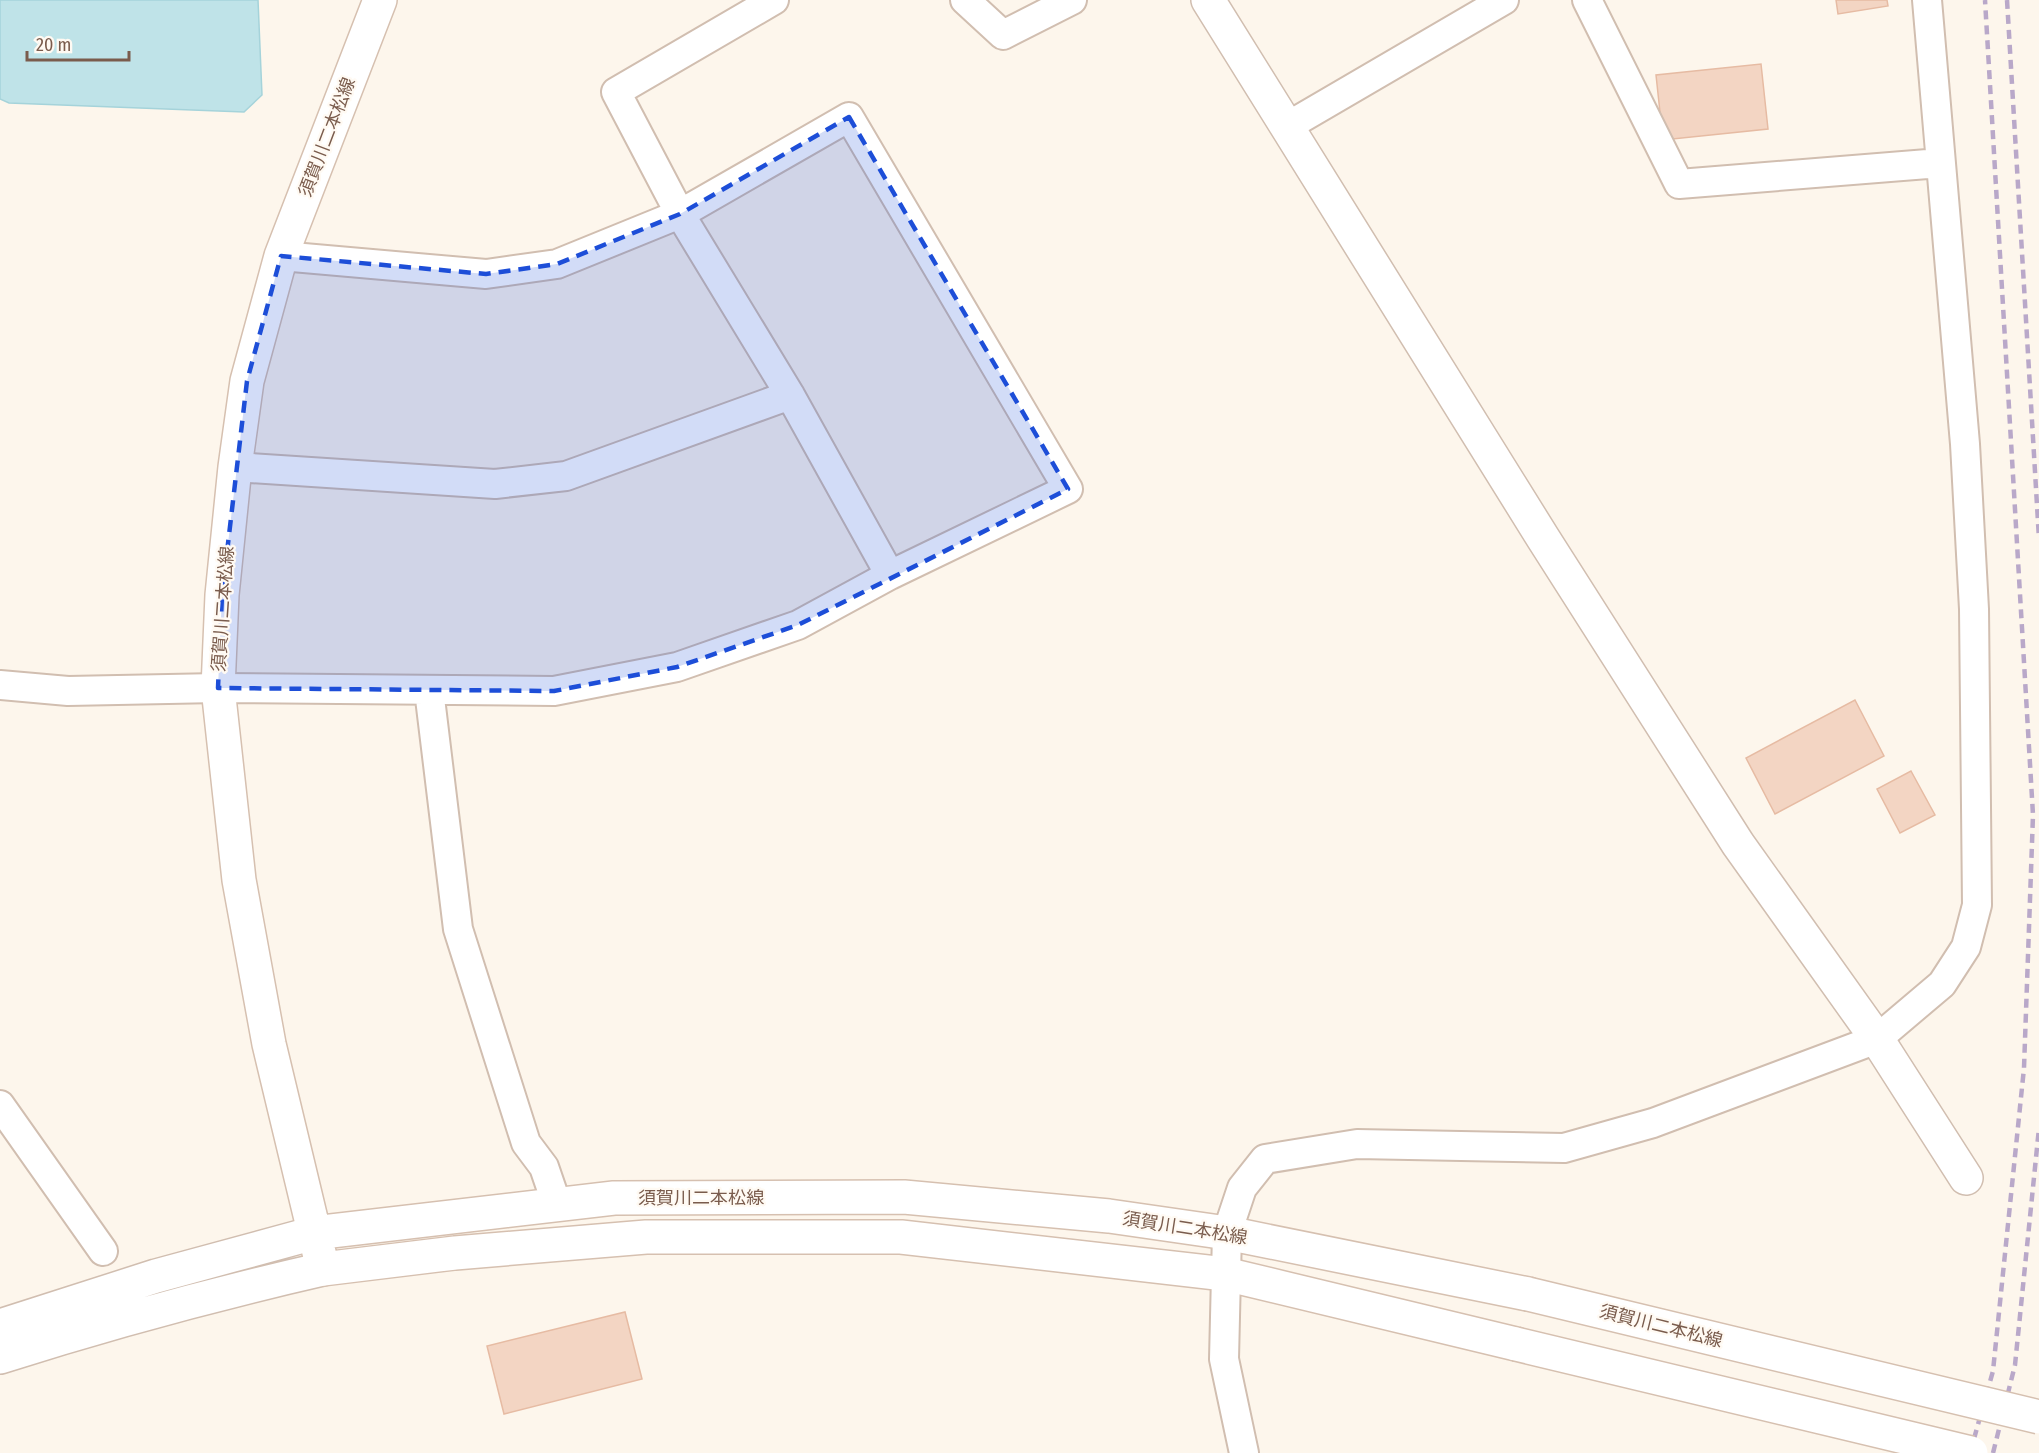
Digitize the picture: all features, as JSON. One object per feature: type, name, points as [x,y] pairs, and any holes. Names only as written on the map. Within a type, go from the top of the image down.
[{"type":"main road","name":"須賀川二本松線","points":[[324,1269],[269,1044],[239,880],[218,688],[222,595],[235,467],[247,381],[281,256],[380,0]]},
{"type":"main road","points":[[1208,0],[1536,528],[1738,844],[1877,1039],[1966,1178]]},
{"type":"main road","name":"須賀川二本松線","points":[[314,1233],[614,1198],[904,1197],[1109,1216],[1227,1233],[1528,1294],[2039,1417]]},
{"type":"main road","points":[[0,1326],[147,1279],[314,1233]]},
{"type":"main road","points":[[0,1357],[78,1332],[236,1289],[324,1269],[455,1253],[646,1238],[901,1237],[1225,1274],[1971,1453]]},
{"type":"street","points":[[774,0],[616,92],[680,214],[789,395],[890,575]]},
{"type":"street","points":[[965,0],[1003,35],[1072,0]]},
{"type":"street","points":[[1288,126],[1504,0]]},
{"type":"street","points":[[1587,0],[1679,184],[1940,164]]},
{"type":"street","points":[[1244,1453],[1224,1359],[1227,1233],[1242,1188],[1265,1159],[1357,1144],[1564,1148],[1653,1123],[1877,1039],[1942,984],[1965,947],[1977,905],[1974,609],[1965,444],[1927,0]]},
{"type":"street","points":[[0,685],[68,691],[218,688],[554,690],[677,667],[798,625],[890,575],[1068,489],[849,117],[680,214],[557,264],[486,274],[281,256]]},
{"type":"street","points":[[235,467],[495,484],[566,476],[789,395]]},
{"type":"street","points":[[429,690],[458,929],[526,1143],[544,1167],[557,1205]]},
{"type":"street","points":[[0,1105],[103,1251]]},
{"type":"highlighted area","points":[[849,117],[1068,489],[798,625],[677,667],[554,691],[218,688],[222,595],[247,381],[281,256],[486,274],[557,264],[680,214]]},
{"type":"water","points":[[0,0],[258,0],[262,95],[244,112],[9,103],[0,99]]},
{"type":"building","points":[[1836,0],[1887,0],[1888,6],[1838,14]]},
{"type":"building","points":[[1761,64],[1768,129],[1663,140],[1656,75]]},
{"type":"building","points":[[1855,700],[1884,756],[1775,814],[1746,758]]},
{"type":"building","points":[[1911,771],[1935,815],[1900,833],[1877,789]]},
{"type":"building","points":[[625,1312],[642,1379],[504,1414],[487,1346]]},
{"type":"railway","points":[[1970,1453],[1993,1371],[2024,1068],[2033,815],[1985,0]]},
{"type":"railway","points":[[2007,0],[2039,539]]},
{"type":"railway","points":[[1993,1453],[2015,1365],[2039,1128]]}]
